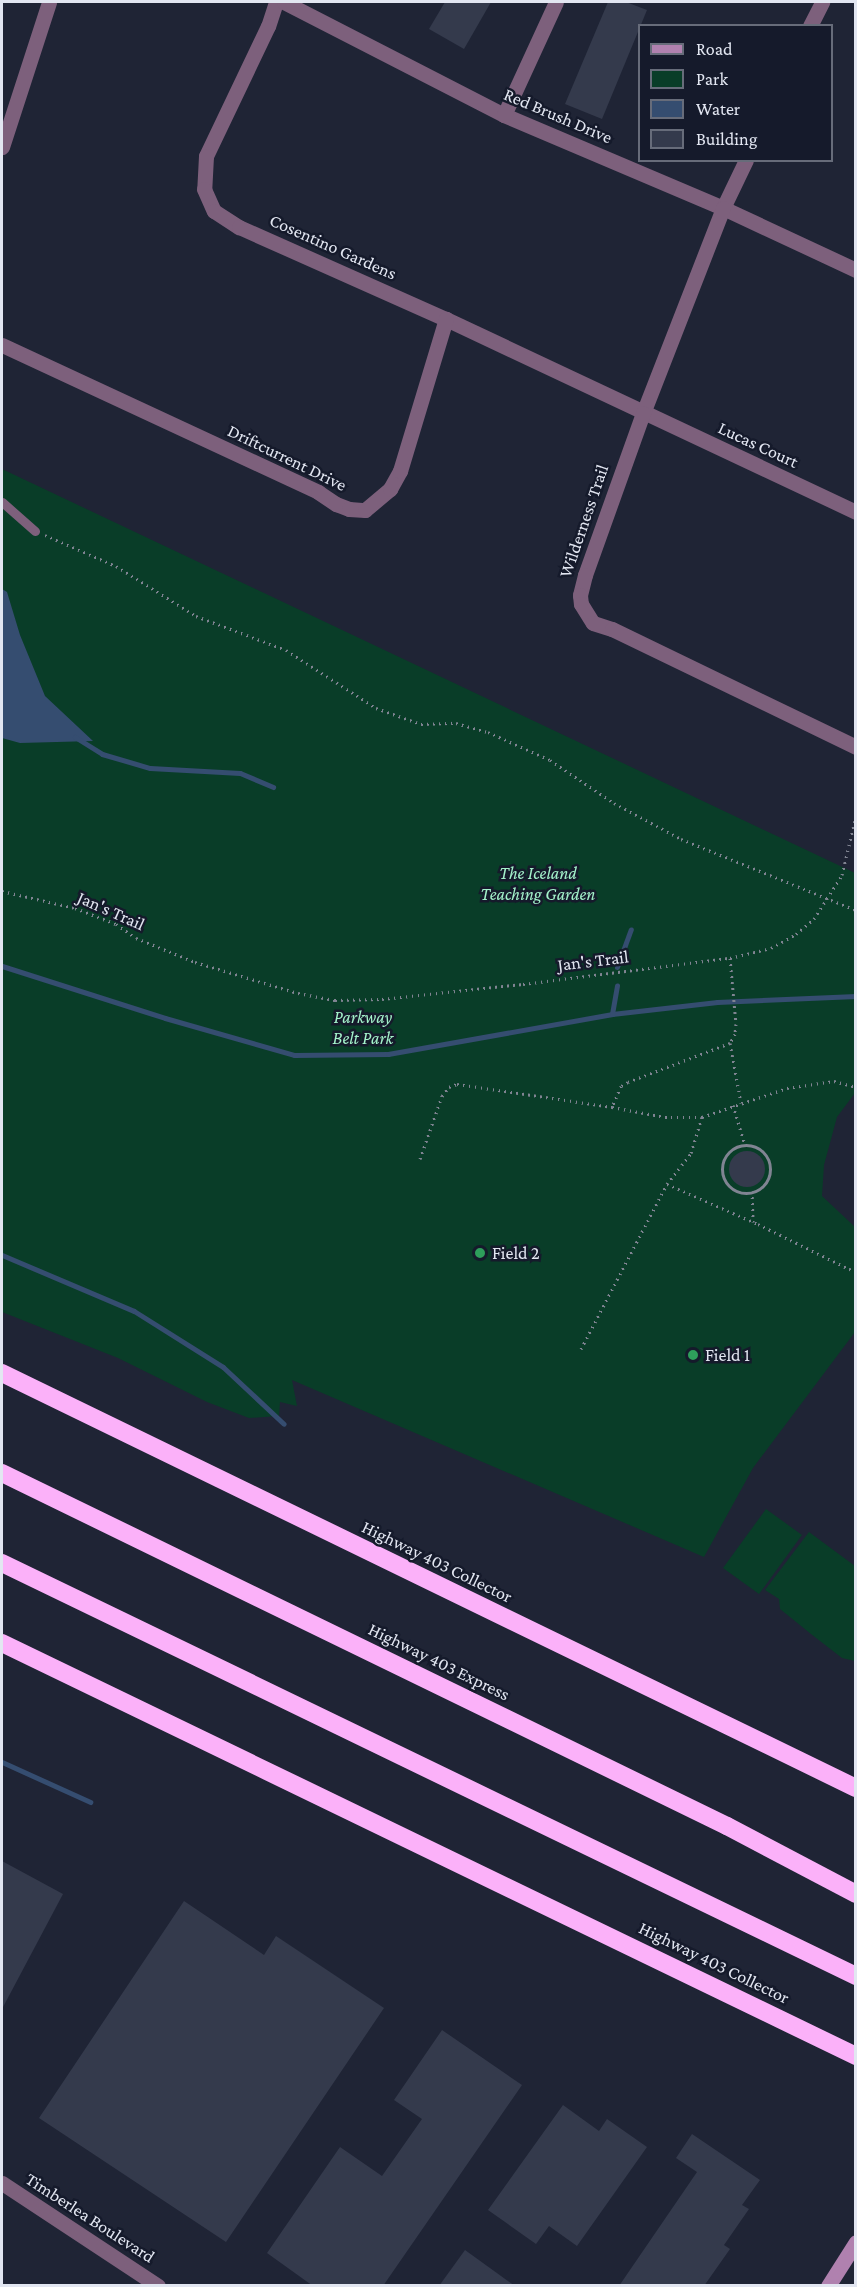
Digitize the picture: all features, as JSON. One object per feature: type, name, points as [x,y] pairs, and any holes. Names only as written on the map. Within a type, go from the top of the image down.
[{"type":"highway","name":"Highway 403 Collector","points":[[2,1372],[855,1788]]},
{"type":"highway","name":"Highway 403 Express","points":[[2,1473],[705,1816],[855,1894]]},
{"type":"highway","points":[[2,1563],[855,1976]]},
{"type":"highway","name":"Highway 403 Collector","points":[[2,1643],[855,2056]]},
{"type":"street","points":[[2,147],[49,2]]},
{"type":"street","name":"Cosentino Gardens","points":[[276,2],[268,26],[206,156],[204,189],[214,211],[239,227],[446,319],[643,413]]},
{"type":"street","name":"Red Brush Drive","points":[[284,2],[504,115],[723,208],[855,270]]},
{"type":"street","points":[[504,115],[556,2]]},
{"type":"street","points":[[811,24],[822,2]]},
{"type":"street","name":"Wilderness Trail","points":[[745,162],[723,208],[643,413],[582,585],[581,604],[587,617],[593,623],[612,629],[855,747]]},
{"type":"street","name":"Driftcurrent Drive","points":[[2,345],[318,492],[336,504],[349,509],[365,510],[390,489],[400,471],[446,319]]},
{"type":"street","name":"Lucas Court","points":[[643,413],[855,512]]},
{"type":"street","name":"Timberlea Boulevard","points":[[2,2184],[158,2286]]},
{"type":"street","points":[[828,2286],[855,2242]]},
{"type":"lane","points":[[2,502],[35,531]]},
{"type":"path","points":[[35,531],[116,566],[196,616],[286,650],[376,708],[421,724],[456,723],[488,732],[550,760],[614,803],[681,839],[855,910]]},
{"type":"path","name":"Jan's Trail","points":[[2,891],[75,908],[116,924],[136,938],[195,962],[298,993],[335,1000],[382,999],[730,958],[771,948],[796,934],[814,919],[829,898],[845,866],[855,816]]},
{"type":"path","points":[[730,958],[736,1024],[735,1034],[730,1043],[741,1103]]},
{"type":"path","points":[[612,1107],[621,1086],[628,1082],[730,1043]]},
{"type":"path","points":[[420,1159],[442,1096],[449,1087],[458,1084],[665,1117],[702,1117],[733,1105],[799,1086],[834,1081],[855,1087]]},
{"type":"path","points":[[733,1105],[745,1145]]},
{"type":"path","points":[[581,1349],[667,1184],[691,1153],[702,1117]]},
{"type":"path","points":[[745,1145],[759,1149],[768,1161],[770,1168],[766,1182],[752,1191],[739,1192],[732,1189],[723,1177],[722,1170],[726,1155],[738,1146],[745,1145]]},
{"type":"path","points":[[667,1184],[855,1270]]},
{"type":"path","points":[[752,1191],[753,1222]]},
{"type":"green space","name":"Parkway Belt Park","points":[[2,469],[855,873],[855,1093],[837,1117],[824,1165],[822,1196],[855,1227],[855,1332],[753,1468],[704,1557],[292,1380],[297,1406],[280,1402],[279,1416],[249,1418],[207,1402],[118,1358],[2,1312]]},
{"type":"green space","points":[[766,1509],[802,1535],[759,1594],[723,1568]]},
{"type":"green space","points":[[809,1532],[855,1566],[855,1661],[842,1658],[811,1634],[780,1609],[779,1599],[765,1590]]},
{"type":"water","points":[[2,589],[7,592],[20,635],[45,696],[93,741],[20,743],[2,738]]},
{"type":"building","points":[[445,2],[491,2],[464,49],[429,29]]},
{"type":"building","points":[[608,2],[626,2],[647,10],[641,24],[638,24],[638,32],[602,119],[565,104]]},
{"type":"building","points":[[747,1151],[760,1156],[765,1169],[760,1182],[747,1187],[734,1182],[729,1169],[734,1156]]},
{"type":"building","points":[[2,1861],[63,1894],[2,2009]]},
{"type":"building","points":[[184,1901],[264,1955],[276,1936],[384,2008],[226,2242],[39,2118]]},
{"type":"building","points":[[442,2030],[522,2085],[383,2286],[313,2286],[267,2253],[340,2147],[382,2176],[422,2119],[394,2100]]},
{"type":"building","points":[[563,2105],[599,2131],[607,2119],[647,2147],[577,2246],[549,2226],[536,2244],[488,2210]]},
{"type":"building","points":[[692,2134],[760,2180],[742,2205],[749,2209],[724,2245],[730,2249],[704,2286],[619,2286],[697,2172],[676,2158]]},
{"type":"building","points":[[465,2250],[515,2286],[439,2286]]},
{"type":"waterway","points":[[75,737],[102,754],[150,768],[240,773],[273,787]]},
{"type":"waterway","points":[[617,967],[631,929]]},
{"type":"waterway","points":[[2,966],[165,1018],[294,1055],[388,1054],[612,1014],[717,1002],[856,996]]},
{"type":"waterway","points":[[612,1014],[617,985]]},
{"type":"waterway","points":[[2,1255],[134,1311],[223,1367],[284,1424]]},
{"type":"waterway","points":[[2,1762],[90,1802]]},
{"type":"place","name":"Field 2","points":[[480,1253]]},
{"type":"place","name":"Field 1","points":[[693,1355]]},
{"type":"park label","name":"The Iceland Teaching Garden","points":[[538,884]]}]
